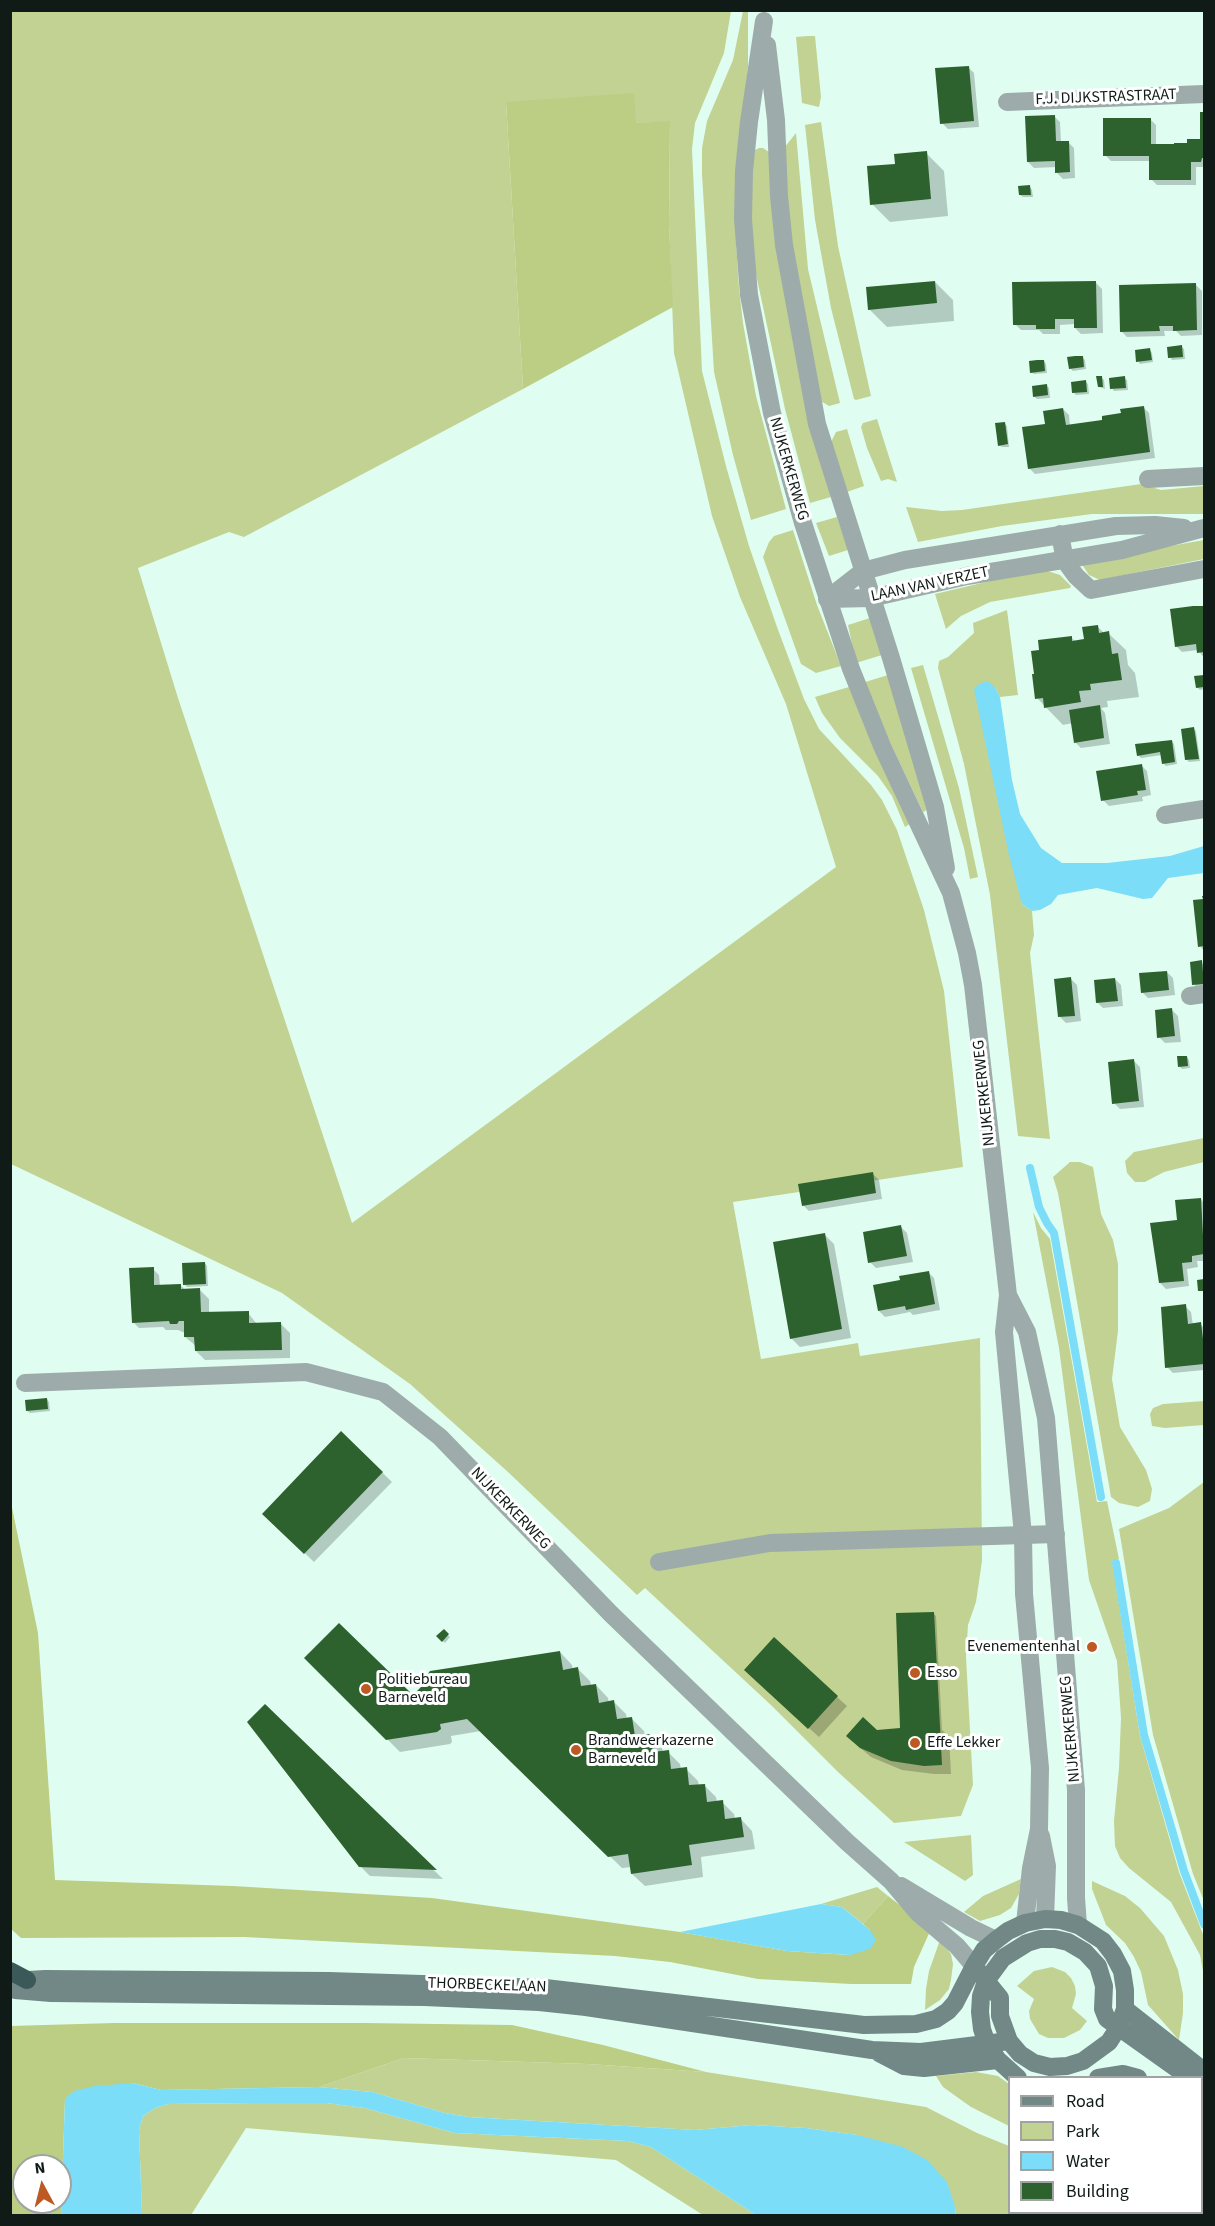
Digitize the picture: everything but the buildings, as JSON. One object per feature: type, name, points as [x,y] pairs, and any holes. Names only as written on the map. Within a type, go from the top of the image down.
[{"type":"highway","points":[[10,1971],[19,1981]]},
{"type":"main road","points":[[1040,1939],[1046,1919]]},
{"type":"main road","points":[[1046,1919],[1078,1925],[1103,1941],[1113,1954],[1122,1971],[1125,2009],[1118,2028],[1109,2042],[1097,2053],[1066,2072],[1034,2063],[1020,2054],[1009,2041],[1000,2016],[1000,1998],[974,1966],[984,1950],[1008,1931],[1025,1923],[1046,1919]]},
{"type":"main road","points":[[1016,2076],[998,2060],[987,2044],[982,2029],[981,1996],[993,1968],[1014,1949],[1040,1939],[1055,1939],[1068,1942],[1085,1952],[1098,1966],[1104,1986],[1103,2009],[1107,2019],[1187,2076]]},
{"type":"main road","name":"THORBECKELAAN","points":[[19,1981],[340,1982],[545,1988],[864,2025],[916,2024],[936,2019],[955,2003],[974,1966]]},
{"type":"main road","name":"THORBECKELAAN","points":[[10,1989],[51,1993],[424,1997],[539,2002],[872,2050],[921,2052],[1009,2041]]},
{"type":"main road","points":[[1125,2009],[1204,2071]]},
{"type":"main road","name":"THORBECKELAAN","points":[[872,2050],[904,2066],[924,2068],[998,2060]]},
{"type":"street","name":"NIJKERKERWEG","points":[[764,16],[776,120],[779,196],[784,245],[817,424],[891,658],[935,807],[951,893],[967,953],[972,985],[1008,1294],[1004,1332],[1023,1535],[1024,1594],[1040,1768],[1039,1828],[1030,1868],[1025,1923]]},
{"type":"street","name":"NIJKERKERWEG","points":[[764,16],[744,171],[743,219],[749,295],[772,413],[803,523],[851,669],[882,746],[951,893]]},
{"type":"street","name":"F.J. DIJKSTRASTRAAT","points":[[1008,102],[1204,94]]},
{"type":"street","points":[[1148,479],[1204,476]]},
{"type":"street","name":"LAAN VAN VERZET","points":[[827,599],[863,571],[904,560],[1116,526],[1155,525],[1200,528]]},
{"type":"street","name":"LAAN VAN VERZET","points":[[827,599],[871,598],[967,576],[1122,550],[1200,528]]},
{"type":"street","points":[[1060,534],[1065,561],[1076,576],[1091,590],[1204,569]]},
{"type":"street","points":[[1165,814],[1204,809]]},
{"type":"street","name":"NIJKERKERWEG","points":[[1008,1294],[1027,1332],[1046,1418],[1076,1790],[1078,1925]]},
{"type":"street","name":"NIJKERKERWEG","points":[[26,1383],[306,1372],[382,1392],[441,1437],[617,1621],[891,1881],[918,1913],[951,1940],[974,1966]]},
{"type":"street","points":[[659,1562],[770,1543],[1056,1534]]},
{"type":"street","name":"NIJKERKERWEG","points":[[1039,1828],[1047,1866],[1046,1919]]},
{"type":"street","name":"NIJKERKERWEG","points":[[891,1881],[996,1940]]},
{"type":"green space","points":[[10,11],[731,11],[724,53],[695,123],[692,149],[702,371],[749,546],[804,699],[819,729],[882,800],[897,830],[924,910],[944,991],[963,1167],[733,1202],[761,1359],[858,1343],[860,1356],[980,1338],[982,1561],[976,1602],[968,1625],[966,1657],[973,1785],[961,1816],[894,1823],[645,1588],[637,1595],[508,1472],[410,1384],[282,1293],[11,1164]],"holes":[[[506,102],[636,123],[670,122],[669,225],[674,353],[712,516],[740,597],[786,704],[836,867],[352,1223],[178,698],[138,568],[229,532],[244,537],[523,389]]]},
{"type":"green space","points":[[743,11],[748,11],[748,67],[740,138],[736,241],[739,288],[756,396],[786,509],[751,520],[714,372],[702,174],[702,148],[707,121],[733,60]]},
{"type":"green space","points":[[815,36],[821,97],[819,107],[802,103],[796,37]]},
{"type":"green space","points":[[634,93],[636,123],[670,121],[669,225],[673,307],[523,389],[506,102]]},
{"type":"green space","points":[[821,122],[838,246],[871,396],[856,400],[831,308],[815,220],[805,125]]},
{"type":"green space","points":[[796,133],[808,269],[840,403],[829,406],[819,400],[791,255],[784,148]]},
{"type":"green space","points":[[759,148],[769,152],[831,497],[810,503],[785,409],[754,265],[750,186],[755,150]]},
{"type":"green space","points":[[877,419],[897,482],[888,479],[881,481],[867,448],[861,427],[863,423]]},
{"type":"green space","points":[[847,429],[864,486],[844,493],[830,444],[836,432]]},
{"type":"green space","points":[[1141,484],[1161,490],[1204,486],[1204,514],[1092,514],[1002,526],[918,542],[906,507],[942,511],[962,510]]},
{"type":"green space","points":[[837,517],[848,550],[829,556],[816,523]]},
{"type":"green space","points":[[793,530],[817,605],[841,666],[816,673],[801,664],[763,557],[774,536]]},
{"type":"green space","points":[[1204,540],[1204,559],[1100,580],[1089,575],[1083,566],[1086,561]]},
{"type":"green space","points":[[1041,569],[1060,575],[1071,586],[1070,588],[990,602],[961,616],[946,629],[935,594]]},
{"type":"green space","points":[[1007,610],[1018,695],[1000,697],[995,687],[1022,904],[1032,911],[1034,935],[1030,953],[1050,1139],[1018,1136],[990,895],[964,764],[938,668],[939,661],[948,657],[974,633],[973,623]]},
{"type":"green space","points":[[870,618],[882,655],[856,663],[848,625]]},
{"type":"green space","points":[[923,665],[959,788],[978,877],[970,879],[964,848],[911,668]]},
{"type":"green space","points":[[888,675],[927,810],[923,812],[862,683]]},
{"type":"green space","points":[[849,687],[911,823],[905,827],[892,796],[878,776],[840,738],[822,713],[815,697]]},
{"type":"green space","points":[[1204,1138],[1204,1162],[1164,1172],[1145,1182],[1135,1182],[1127,1173],[1125,1161],[1134,1152]]},
{"type":"green space","points":[[1070,1162],[1080,1162],[1093,1167],[1101,1214],[1113,1240],[1118,1264],[1118,1331],[1112,1379],[1120,1427],[1146,1470],[1152,1489],[1150,1501],[1138,1507],[1119,1503],[1111,1497],[1058,1193],[1053,1177]]},
{"type":"green space","points":[[1033,1212],[1050,1239],[1097,1502],[1107,1501],[1119,1559],[1112,1561],[1140,1736],[1179,1872],[1204,1937],[1204,1976],[1200,1955],[1171,1902],[1129,1868],[1120,1858],[1115,1846],[1114,1821],[1121,1718],[1117,1661],[1089,1580],[1059,1348]]},
{"type":"green space","points":[[1204,1401],[1204,1425],[1165,1428],[1152,1426],[1150,1414],[1153,1408],[1163,1404]]},
{"type":"green space","points":[[1204,1482],[1204,1901],[1193,1874],[1153,1735],[1119,1529],[1169,1508]]},
{"type":"green space","points":[[10,1498],[38,1633],[55,1880],[233,1886],[432,1898],[680,1932],[787,1951],[849,1955],[870,1930],[863,1924],[888,1896],[931,1929],[914,1967],[911,1984],[851,1984],[758,1979],[670,1962],[615,1956],[244,1937],[21,1938],[10,1928]]},
{"type":"green space","points":[[971,1835],[973,1875],[965,1881],[904,1842]]},
{"type":"green space","points":[[1021,1879],[1019,1894],[1011,1908],[1000,1915],[980,1921],[964,1912],[983,1896]]},
{"type":"green space","points":[[1092,1881],[1125,1896],[1140,1908],[1164,1936],[1178,1970],[1183,1994],[1179,2040],[1148,2005],[1141,1972],[1125,1943],[1106,1925],[1092,1889]]},
{"type":"green space","points":[[877,1887],[888,1896],[863,1924],[842,1907],[821,1904]]},
{"type":"green space","points":[[940,1940],[951,1954],[953,1964],[951,1980],[949,1989],[940,2000],[925,2010],[929,1971]]},
{"type":"green space","points":[[1052,1967],[1065,1972],[1071,1978],[1076,1994],[1072,2008],[1087,2021],[1080,2030],[1064,2038],[1048,2038],[1039,2034],[1030,2019],[1029,2011],[1034,1999],[1017,1986],[1034,1971]]},
{"type":"green space","points":[[114,2023],[512,2025],[603,2045],[706,2072],[588,2064],[404,2058],[319,2087],[161,2090],[133,2083],[65,2099],[63,2154],[12,2154],[12,2214],[61,2214],[11,2216],[10,2026]]},
{"type":"green space","points":[[404,2058],[588,2064],[706,2072],[926,2107],[977,2133],[1008,2146],[1008,2214],[1016,2215],[956,2215],[955,2207],[857,2135],[806,2128],[752,2125],[695,2130],[468,2117],[445,2113],[372,2092],[319,2087]]},
{"type":"green space","points":[[976,2072],[998,2076],[1008,2083],[1008,2126],[971,2107],[943,2087],[936,2076]]},
{"type":"green space","points":[[326,2103],[365,2108],[455,2133],[628,2141],[651,2147],[756,2215],[703,2215],[616,2160],[246,2128],[191,2215],[142,2216],[139,2130],[143,2116],[155,2108],[168,2104]]},
{"type":"green space","points":[[1204,2168],[1204,2215],[1138,2215],[1203,2214]]},
{"type":"water","points":[[987,681],[995,687],[1000,697],[1012,780],[1020,814],[1041,848],[1062,863],[1107,863],[1170,856],[1204,846],[1204,873],[1168,878],[1152,898],[1143,899],[1097,888],[1058,895],[1051,904],[1040,910],[1032,911],[1022,904],[1009,855],[974,689]]},
{"type":"water","points":[[821,1904],[842,1907],[870,1930],[876,1940],[870,1949],[850,1955],[787,1951],[680,1932]]},
{"type":"water","points":[[133,2083],[161,2090],[319,2087],[372,2092],[445,2113],[468,2117],[695,2130],[752,2125],[806,2128],[857,2135],[903,2147],[927,2160],[947,2182],[956,2215],[756,2215],[651,2147],[628,2141],[455,2133],[365,2108],[326,2103],[253,2103],[168,2104],[155,2108],[143,2116],[139,2130],[142,2215],[61,2215],[72,2214],[72,2154],[63,2154],[65,2099],[74,2091],[95,2086]]},
{"type":"waterway","points":[[1030,1168],[1039,1207],[1054,1233],[1101,1497]]},
{"type":"waterway","points":[[1116,1563],[1144,1735],[1184,1871],[1204,1924]]},
{"type":"place","name":"Evenementenhal","points":[[1092,1647]]},
{"type":"place","name":"Esso","points":[[915,1673]]},
{"type":"place","name":"Politiebureau Barneveld","points":[[366,1689]]},
{"type":"place","name":"Effe Lekker","points":[[915,1743]]},
{"type":"place","name":"Brandweerkazerne Barneveld","points":[[576,1750]]}]
